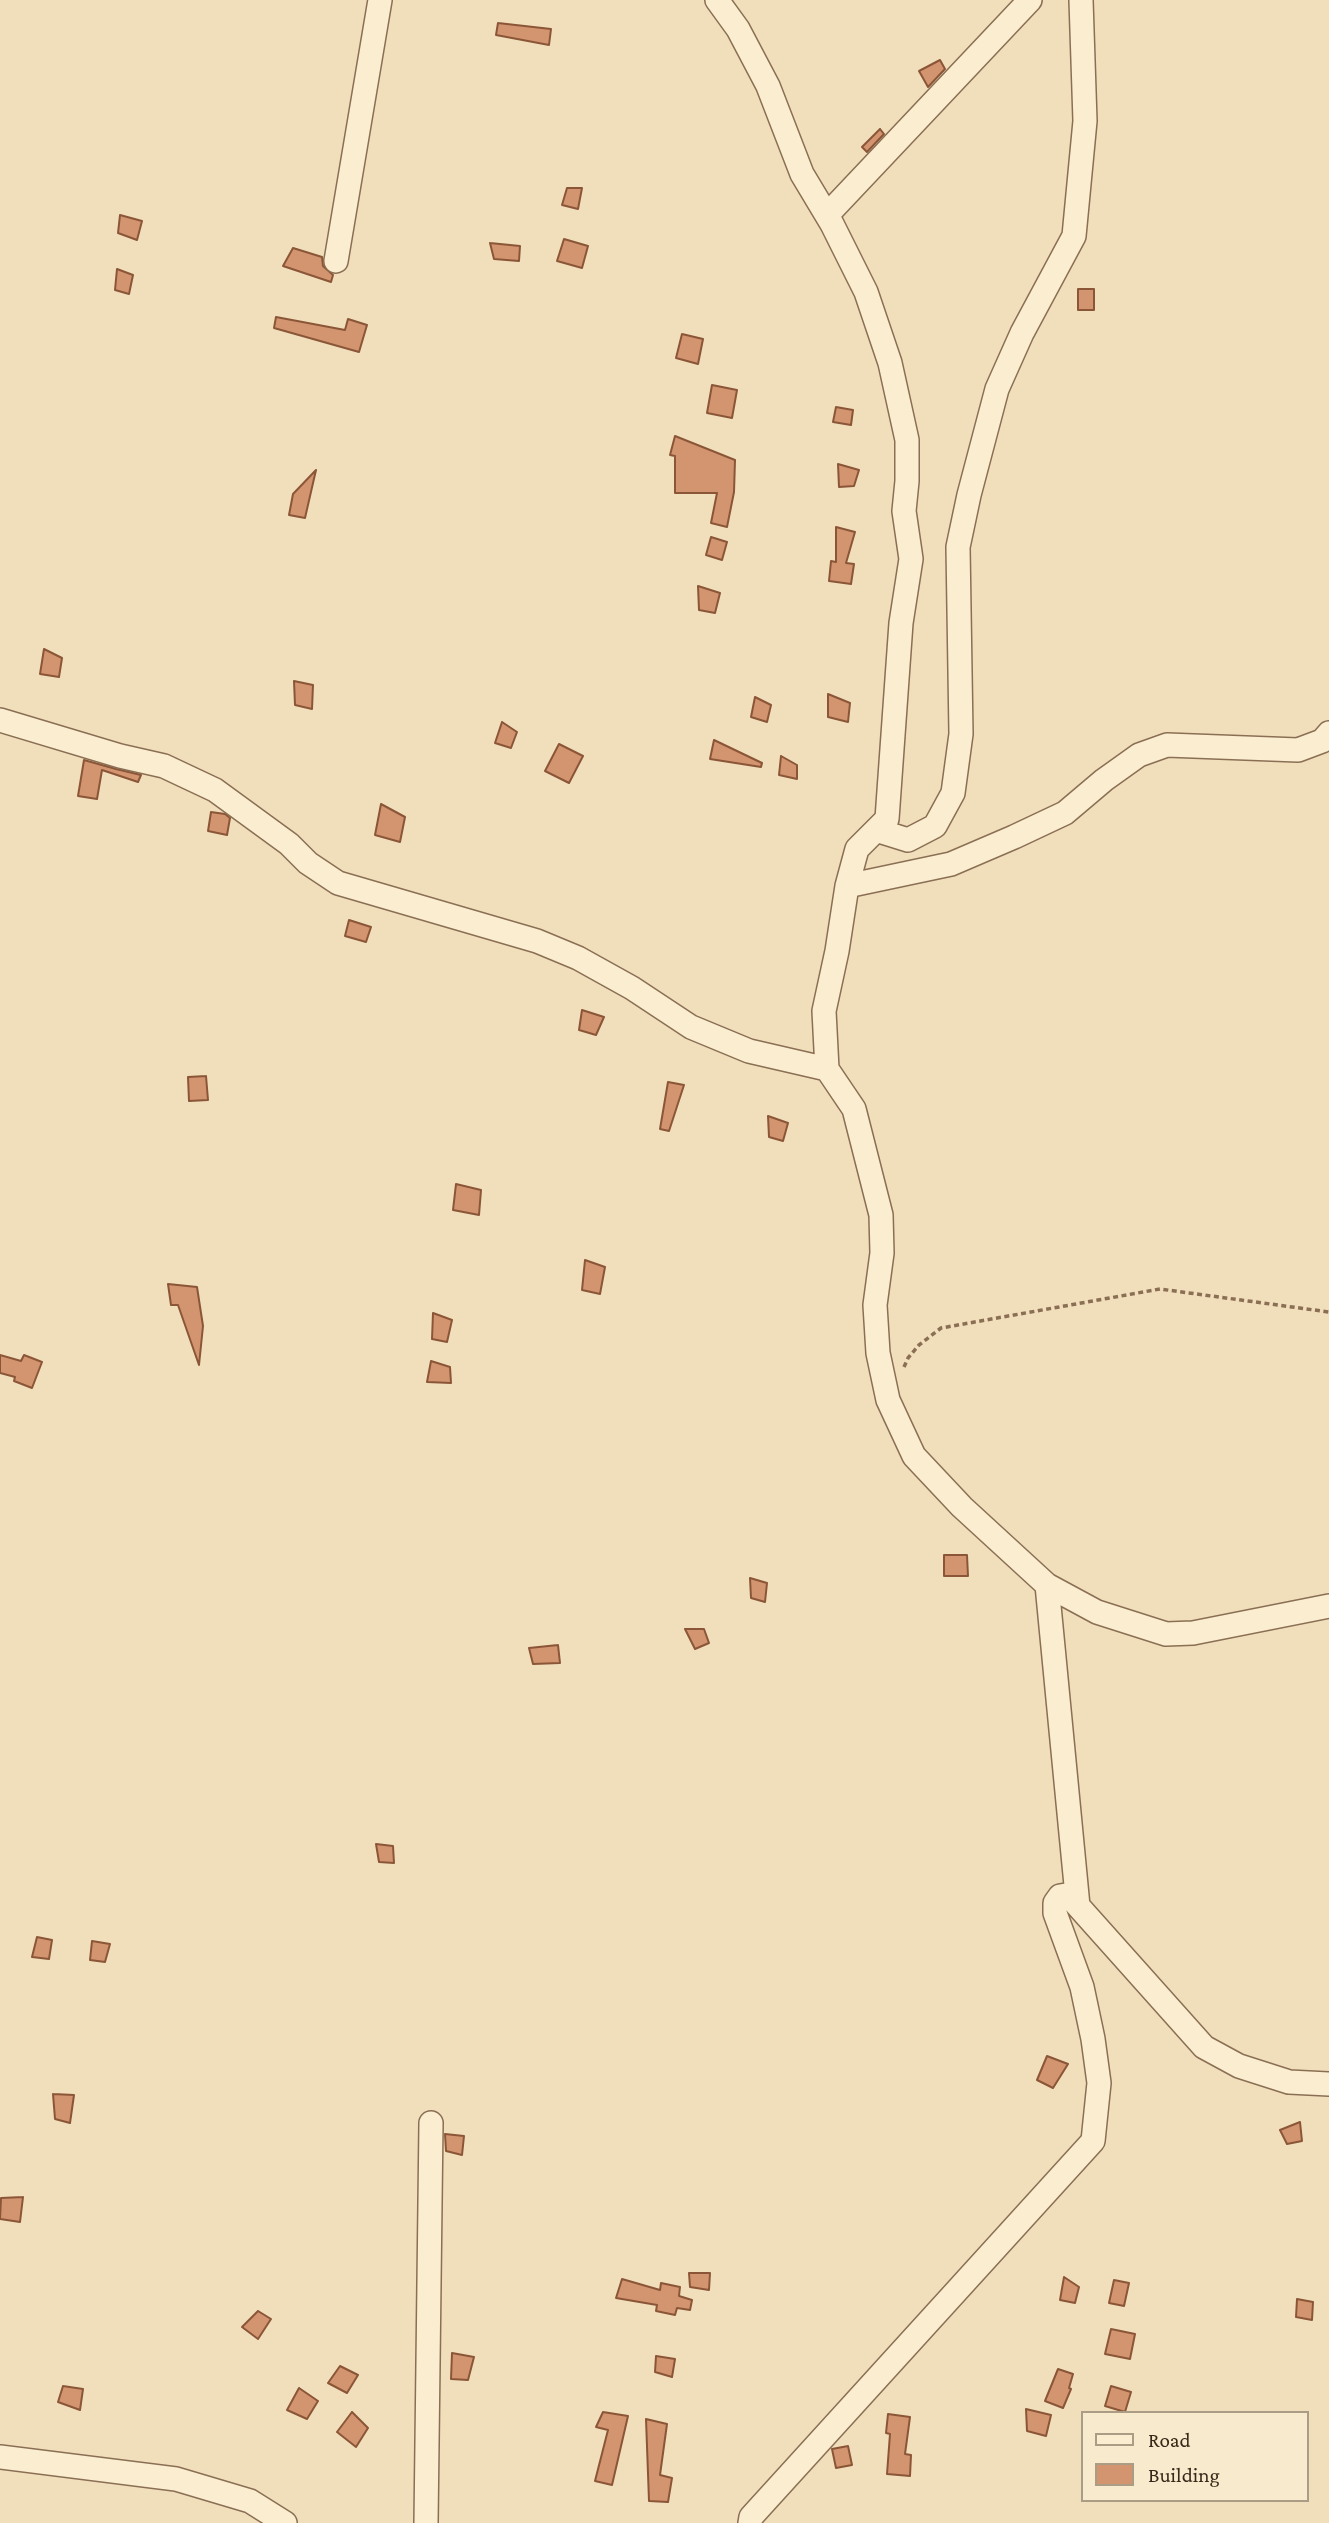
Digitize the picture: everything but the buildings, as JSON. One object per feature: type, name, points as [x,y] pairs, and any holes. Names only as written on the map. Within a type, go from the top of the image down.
[{"type":"street","points":[[336,261],[380,0]]},
{"type":"street","points":[[717,0],[738,29],[768,86],[802,174],[827,215],[866,292],[890,363],[907,440],[904,511],[911,559],[901,623],[887,819],[857,849],[847,886],[824,1012],[827,1069],[854,1109],[881,1215],[882,1253],[875,1305],[878,1353],[888,1400],[914,1456],[962,1507],[1047,1585],[1097,1612],[1166,1634],[1193,1633],[1329,1606]]},
{"type":"street","points":[[827,215],[1030,0]]},
{"type":"street","points":[[876,830],[908,840],[935,826],[953,793],[961,734],[958,547],[997,389],[1022,333],[1074,236],[1085,121],[1081,0]]},
{"type":"street","points":[[0,720],[120,756],[164,766],[215,790],[289,844],[308,863],[338,883],[537,941],[578,958],[632,988],[691,1027],[749,1051],[827,1069]]},
{"type":"street","points":[[847,886],[951,864],[1014,837],[1065,814],[1104,779],[1139,755],[1167,745],[1298,750],[1322,741],[1329,733]]},
{"type":"street","points":[[1047,1585],[1074,1901]]},
{"type":"street","points":[[750,2523],[751,2516],[1093,2141],[1099,2083],[1093,2039],[1082,1987],[1055,1913],[1057,1899],[1063,1895],[1074,1901],[1204,2047],[1239,2066],[1289,2082],[1329,2084]]},
{"type":"street","points":[[426,2523],[430,2123]]},
{"type":"street","points":[[0,2457],[176,2479],[250,2501],[285,2523]]},
{"type":"path","points":[[903,1370],[908,1358],[919,1345],[941,1328],[1160,1289],[1329,1312]]}]
